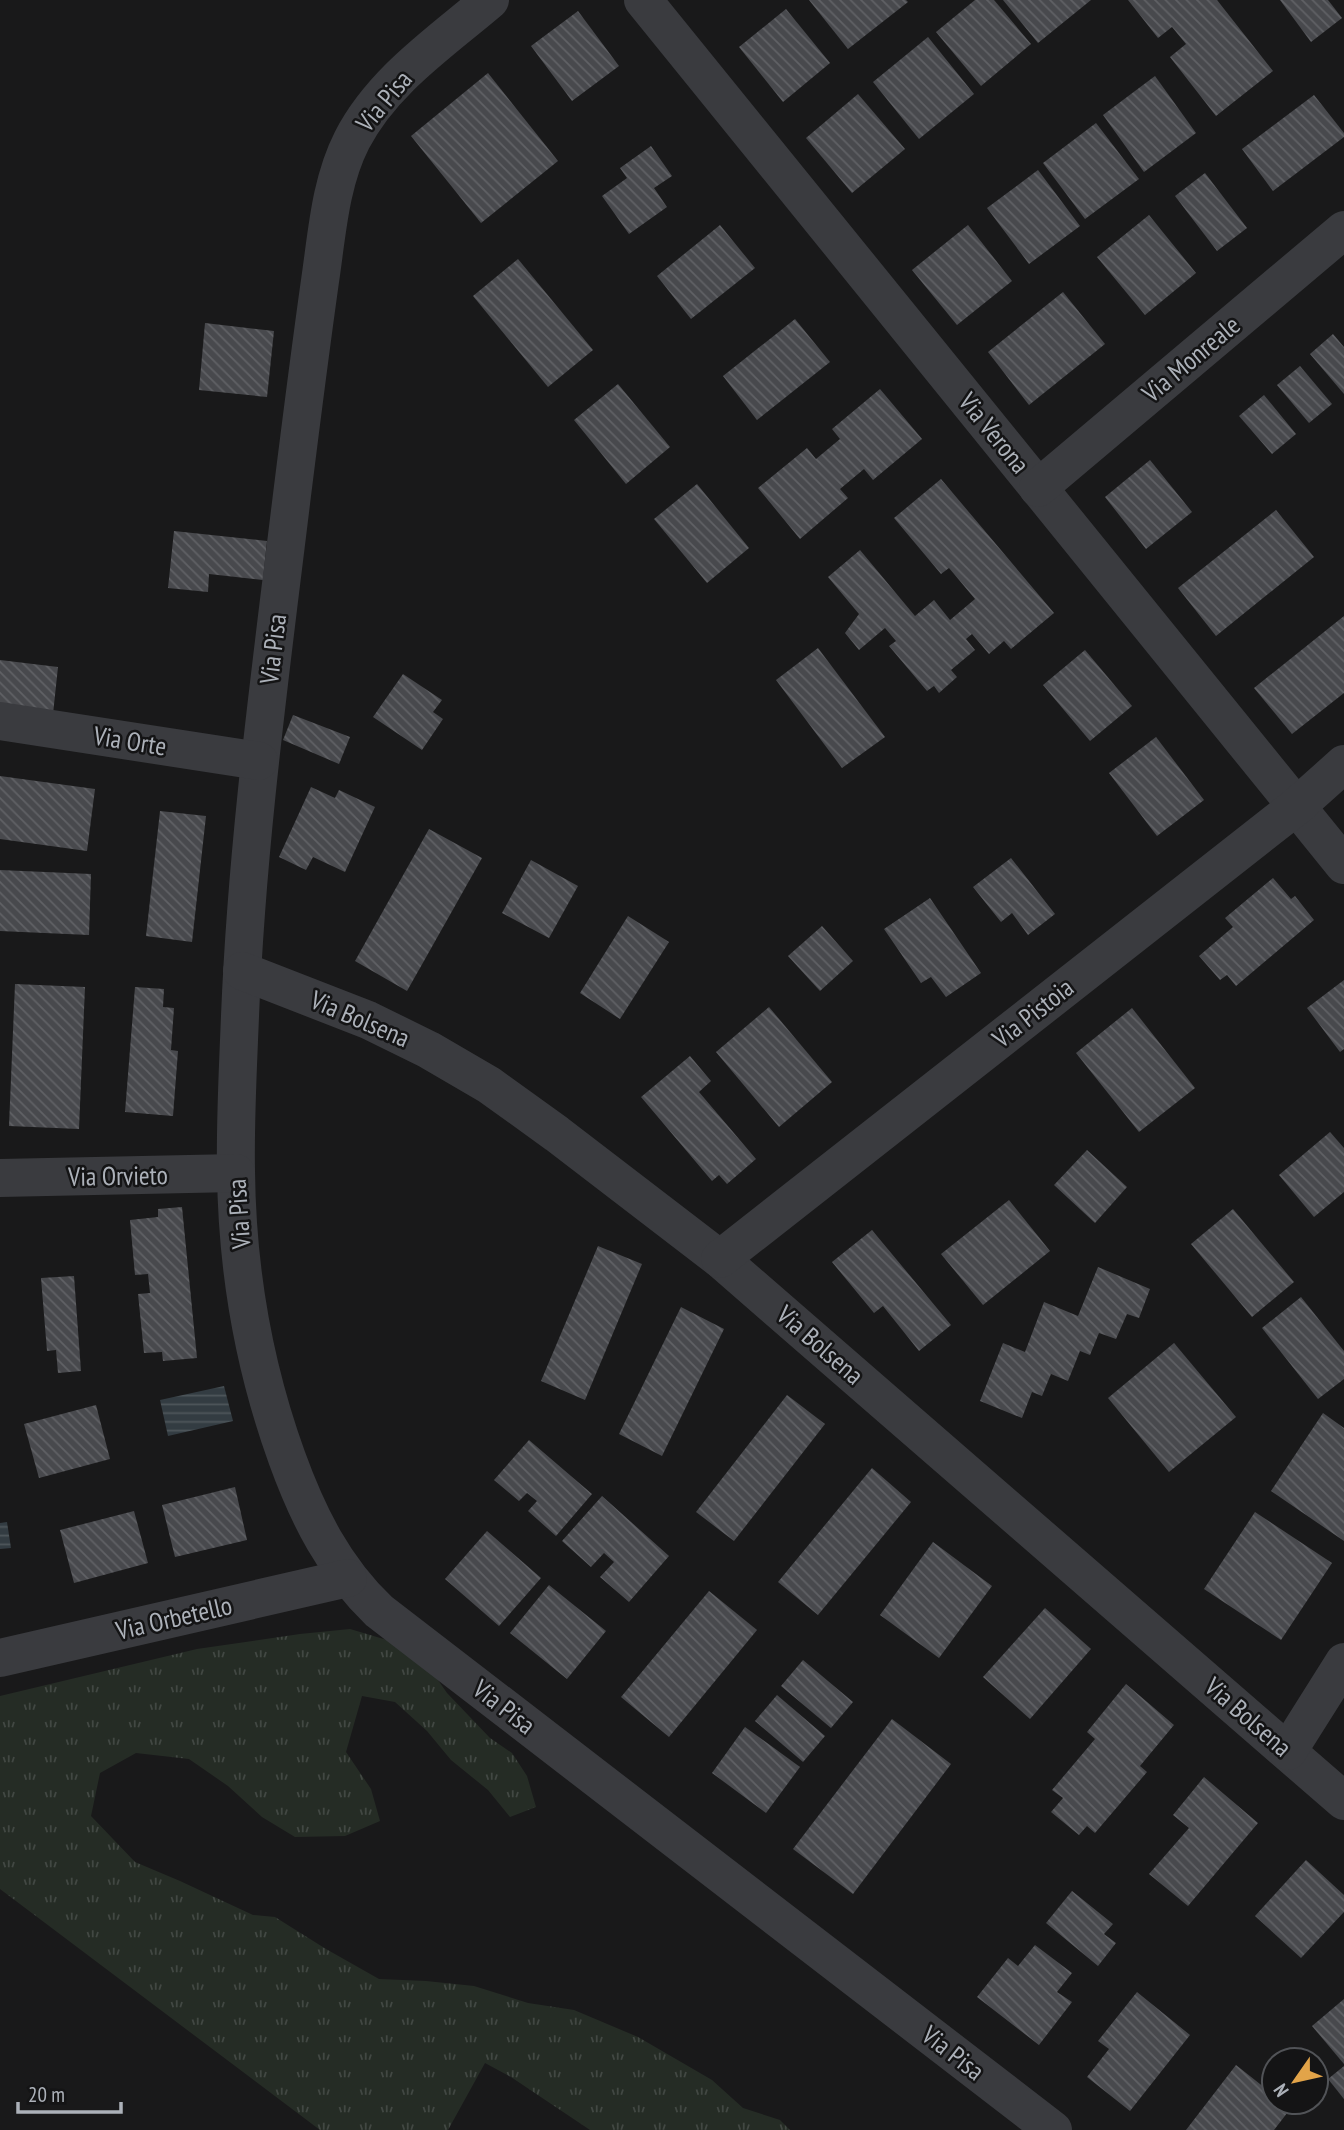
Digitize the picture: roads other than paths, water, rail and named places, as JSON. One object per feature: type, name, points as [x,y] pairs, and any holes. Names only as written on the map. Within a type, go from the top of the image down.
[{"type":"street","name":"Via Pisa","points":[[490,0],[409,69],[376,104],[353,138],[337,178],[330,206],[259,761],[242,971],[236,1173],[248,1301],[271,1408],[308,1512],[321,1538],[348,1578],[369,1601],[1053,2130]]},
{"type":"street","name":"Via Verona","points":[[643,0],[1344,866]]},
{"type":"street","name":"Via Monreale","points":[[1038,488],[1344,230]]},
{"type":"street","name":"Via Orte","points":[[0,721],[259,761]]},
{"type":"street","name":"Via Pistoia","points":[[720,1259],[1297,806],[1344,764]]},
{"type":"street","name":"Via Bolsena","points":[[242,971],[368,1020],[449,1061],[530,1114],[720,1259],[1344,1801]]},
{"type":"street","name":"Via Orvieto","points":[[0,1178],[236,1173]]},
{"type":"street","name":"Via Orbetello","points":[[0,1658],[348,1578]]},
{"type":"street","points":[[1288,1751],[1344,1662]]}]
